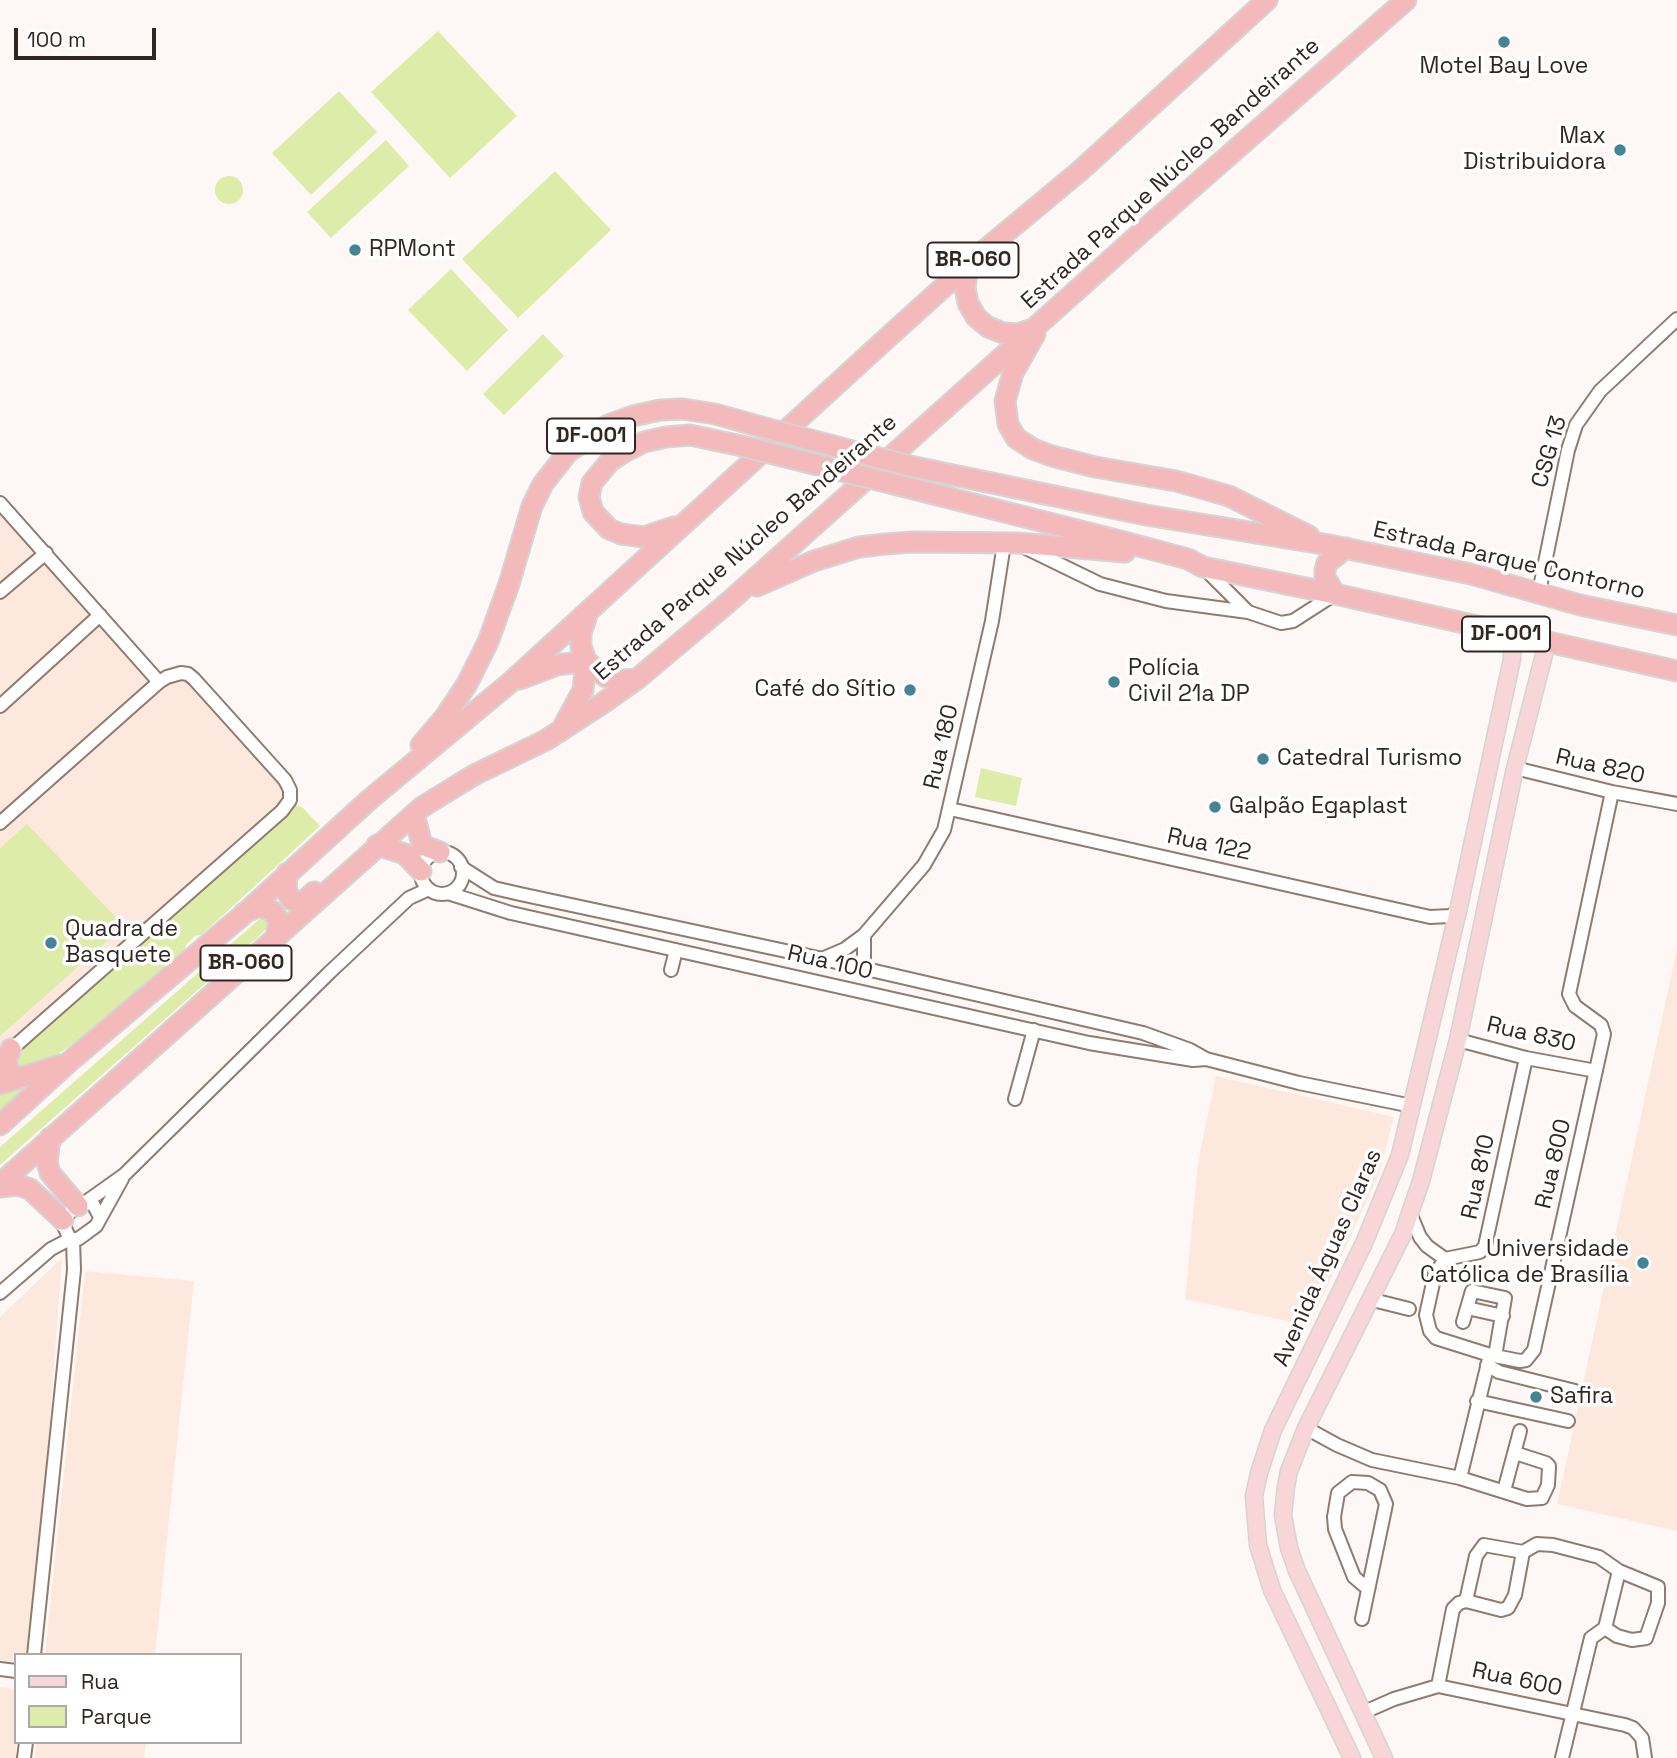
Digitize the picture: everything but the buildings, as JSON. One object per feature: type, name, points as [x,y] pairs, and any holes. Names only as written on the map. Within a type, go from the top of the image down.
[{"type":"highway","name":"BR-060","points":[[0,1125],[69,1062],[244,914],[369,800],[512,681],[681,524],[980,254],[1081,170],[1266,0]]},
{"type":"highway","name":"Estrada Parque Núcleo Bandeirante","points":[[0,1186],[50,1138],[418,811],[474,775],[560,731],[637,679],[731,600],[1406,0]]},
{"type":"highway","points":[[980,254],[970,266],[966,281],[966,296],[972,310],[988,327],[1003,333],[1018,334],[1037,326]]},
{"type":"highway","points":[[1037,326],[1013,373],[1005,401],[1007,424],[1016,438],[1033,449],[1052,456],[1095,467],[1176,481],[1229,496],[1337,547],[1325,570],[1325,578],[1335,594]]},
{"type":"highway","name":"DF-001","points":[[369,800],[380,785],[431,734],[467,684],[488,642],[509,584],[532,506],[543,484],[568,452],[608,425],[633,416],[660,410],[715,414],[909,466],[1146,515],[1337,547]]},
{"type":"highway","name":"DF-001","points":[[681,524],[659,534],[644,537],[621,534],[609,529],[593,512],[589,497],[592,483],[610,461],[644,442],[690,435],[894,484],[1196,563],[1672,672]]},
{"type":"highway","points":[[731,600],[814,561],[859,547],[912,542],[1062,545],[1196,563]]},
{"type":"highway","name":"Estrada Parque Contorno","points":[[1337,547],[1471,574],[1580,605],[1677,625]]},
{"type":"highway","points":[[560,731],[583,690],[586,661],[581,646],[581,633],[589,611]]},
{"type":"highway","points":[[512,681],[557,665],[586,661],[606,677],[637,679]]},
{"type":"highway","points":[[287,873],[288,895],[295,902],[304,901],[409,811],[418,811],[422,845],[440,852]]},
{"type":"highway","points":[[377,845],[405,853],[424,879]]},
{"type":"highway","points":[[244,914],[260,906],[272,911],[280,925],[276,936]]},
{"type":"highway","points":[[6,1054],[8,1081],[69,1062]]},
{"type":"highway","points":[[50,1138],[47,1162],[50,1173],[82,1204]]},
{"type":"highway","points":[[0,1186],[18,1185],[30,1189],[63,1224]]},
{"type":"main road","name":"Avenida Águas Claras","points":[[1352,1758],[1283,1616],[1262,1561],[1254,1496],[1273,1430],[1364,1243],[1400,1155],[1458,911],[1512,659],[1513,636]]},
{"type":"main road","points":[[1384,1758],[1312,1604],[1289,1548],[1283,1515],[1290,1471],[1306,1428],[1403,1234],[1431,1147],[1458,1040],[1515,768],[1547,643]]},
{"type":"main road","points":[[1499,713],[1527,720]]},
{"type":"main road","points":[[1385,1197],[1390,1208],[1397,1213],[1410,1213]]},
{"type":"main road","points":[[1364,1243],[1377,1245],[1390,1258]]},
{"type":"main road","points":[[1256,1513],[1272,1517],[1283,1515]]},
{"type":"main road","points":[[1283,1616],[1297,1603],[1306,1601],[1312,1604]]},
{"type":"street","name":"CSG 13","points":[[1539,592],[1568,450],[1576,425],[1600,391],[1677,319]]},
{"type":"street","points":[[0,503],[159,682]]},
{"type":"street","points":[[1011,543],[1100,584],[1166,601],[1248,612],[1281,623],[1293,621],[1335,594]]},
{"type":"street","name":"Rua 180","points":[[822,959],[845,949],[864,935],[923,865],[937,844],[950,809],[1011,543]]},
{"type":"street","points":[[0,592],[46,553]]},
{"type":"street","points":[[1196,563],[1248,612]]},
{"type":"street","points":[[0,706],[100,615]]},
{"type":"street","points":[[0,823],[159,682],[181,673],[194,678],[285,780],[290,790],[290,800],[282,811],[6,1054]]},
{"type":"street","name":"Rua 820","points":[[1515,768],[1612,792],[1677,804]]},
{"type":"street","name":"Rua 800","points":[[1490,1358],[1526,1360],[1534,1350],[1596,1071],[1603,1029],[1598,1022],[1572,1003],[1569,994],[1612,792]]},
{"type":"street","name":"Rua 122","points":[[950,809],[1430,917],[1450,916],[1458,911]]},
{"type":"street","points":[[51,1249],[63,1224],[82,1204],[124,1175],[409,898],[424,879],[427,858],[440,852],[453,856],[461,867],[458,886],[448,893],[441,894],[424,879]]},
{"type":"street","name":"Rua 100","points":[[461,867],[486,884],[507,891],[1005,1000],[1143,1033],[1189,1049],[1206,1059],[1299,1083],[1412,1106]]},
{"type":"street","name":"Rua 100","points":[[448,893],[511,913],[1089,1043],[1193,1060],[1206,1059]]},
{"type":"street","points":[[864,935],[864,968]]},
{"type":"street","points":[[671,970],[676,950]]},
{"type":"street","points":[[785,974],[791,953]]},
{"type":"street","points":[[999,1022],[1005,1000]]},
{"type":"street","points":[[1014,1099],[1034,1030]]},
{"type":"street","name":"Rua 830","points":[[1458,1040],[1526,1058],[1596,1071]]},
{"type":"street","name":"Rua 810","points":[[1444,1259],[1480,1252],[1485,1246],[1526,1058]]},
{"type":"street","points":[[74,1270],[92,1229],[124,1175]]},
{"type":"street","points":[[82,1204],[93,1204],[100,1217]]},
{"type":"street","points":[[1410,1213],[1420,1237],[1444,1259],[1436,1275],[1426,1315],[1430,1331],[1444,1341],[1490,1358],[1499,1371],[1575,1391]]},
{"type":"street","points":[[34,1653],[74,1270],[72,1240],[63,1224]]},
{"type":"street","points":[[0,1293],[51,1249],[92,1229]]},
{"type":"street","points":[[1460,1478],[1477,1401],[1506,1300],[1503,1296],[1475,1290],[1471,1293],[1462,1322]]},
{"type":"street","points":[[1369,1299],[1409,1309]]},
{"type":"street","points":[[1466,1308],[1503,1316]]},
{"type":"street","points":[[1477,1401],[1568,1421]]},
{"type":"street","points":[[1306,1428],[1337,1446],[1372,1460],[1460,1478],[1504,1492],[1538,1499],[1544,1496],[1550,1472],[1546,1462],[1514,1453]]},
{"type":"street","points":[[1504,1492],[1520,1431]]},
{"type":"street","points":[[1368,1483],[1372,1460]]},
{"type":"street","points":[[1362,1619],[1386,1504],[1380,1490],[1368,1483],[1352,1482],[1342,1488],[1335,1500],[1334,1517],[1339,1542],[1351,1572],[1367,1588]]},
{"type":"street","points":[[1466,1601],[1476,1556],[1482,1546],[1496,1545],[1523,1552],[1537,1544],[1553,1545],[1599,1557],[1619,1571],[1658,1587],[1658,1603],[1646,1638],[1632,1640],[1617,1636],[1605,1628]]},
{"type":"street","points":[[1438,1686],[1453,1609],[1466,1601],[1501,1610],[1508,1608],[1514,1595],[1523,1552]]},
{"type":"street","points":[[1562,1758],[1589,1642],[1595,1633],[1605,1628],[1619,1571]]},
{"type":"street","name":"Rua 600","points":[[1362,1713],[1394,1699],[1438,1686],[1633,1728],[1642,1738],[1645,1758]]},
{"type":"shaded area","points":[[0,495],[159,672],[178,666],[192,670],[296,784],[295,804],[285,816],[0,1061]]},
{"type":"shaded area","name":"Universidade Católica de Brasília","points":[[1677,949],[1677,1531],[1557,1504]]},
{"type":"shaded area","points":[[1216,1076],[1394,1117],[1379,1174],[1309,1326],[1185,1299],[1198,1162]]},
{"type":"shaded area","points":[[62,1258],[32,1653],[14,1653],[14,1662],[0,1661],[0,1317]]},
{"type":"shaded area","points":[[85,1271],[194,1281],[155,1653],[45,1653]]},
{"type":"shaded area","points":[[0,1687],[14,1689],[16,1758],[0,1758]]},
{"type":"shaded area","points":[[36,1744],[146,1744],[144,1758],[35,1758]]},
{"type":"green space","points":[[438,31],[517,116],[450,178],[371,92]]},
{"type":"green space","points":[[339,91],[377,132],[311,195],[272,153]]},
{"type":"green space","points":[[386,140],[409,166],[331,238],[307,212]]},
{"type":"green space","points":[[555,171],[611,230],[518,318],[462,259]]},
{"type":"green space","points":[[229,176],[239,180],[243,190],[239,200],[229,204],[219,200],[215,190],[219,180]]},
{"type":"green space","points":[[451,269],[508,330],[467,371],[408,310]]},
{"type":"green space","points":[[543,334],[564,356],[504,415],[483,394]]},
{"type":"green space","points":[[981,768],[1022,778],[1016,806],[975,797]]},
{"type":"green space","points":[[295,804],[303,808],[320,826],[96,1028],[48,1061],[18,1072],[14,1055],[19,1050],[285,816]]},
{"type":"green space","points":[[27,824],[124,926],[0,1036],[0,848]]},
{"type":"green space","points":[[269,914],[270,925],[259,936],[0,1165],[0,1147],[264,915]]},
{"type":"green space","points":[[41,1079],[0,1114],[0,1091]]},
{"type":"place","name":"Motel Bay Love","points":[[1504,42]]},
{"type":"place","name":"Max Distribuidora","points":[[1620,150]]},
{"type":"place","name":"RPMont","points":[[355,250]]},
{"type":"place","name":"Polícia Civil 21a DP","points":[[1114,682]]},
{"type":"place","name":"Café do Sítio","points":[[910,690]]},
{"type":"place","name":"Catedral Turismo","points":[[1263,759]]},
{"type":"place","name":"Galpão Egaplast","points":[[1215,807]]},
{"type":"place","name":"Quadra de Basquete","points":[[51,943]]},
{"type":"place","name":"Universidade Católica de Brasília","points":[[1643,1263]]},
{"type":"place","name":"Safira","points":[[1536,1397]]}]
